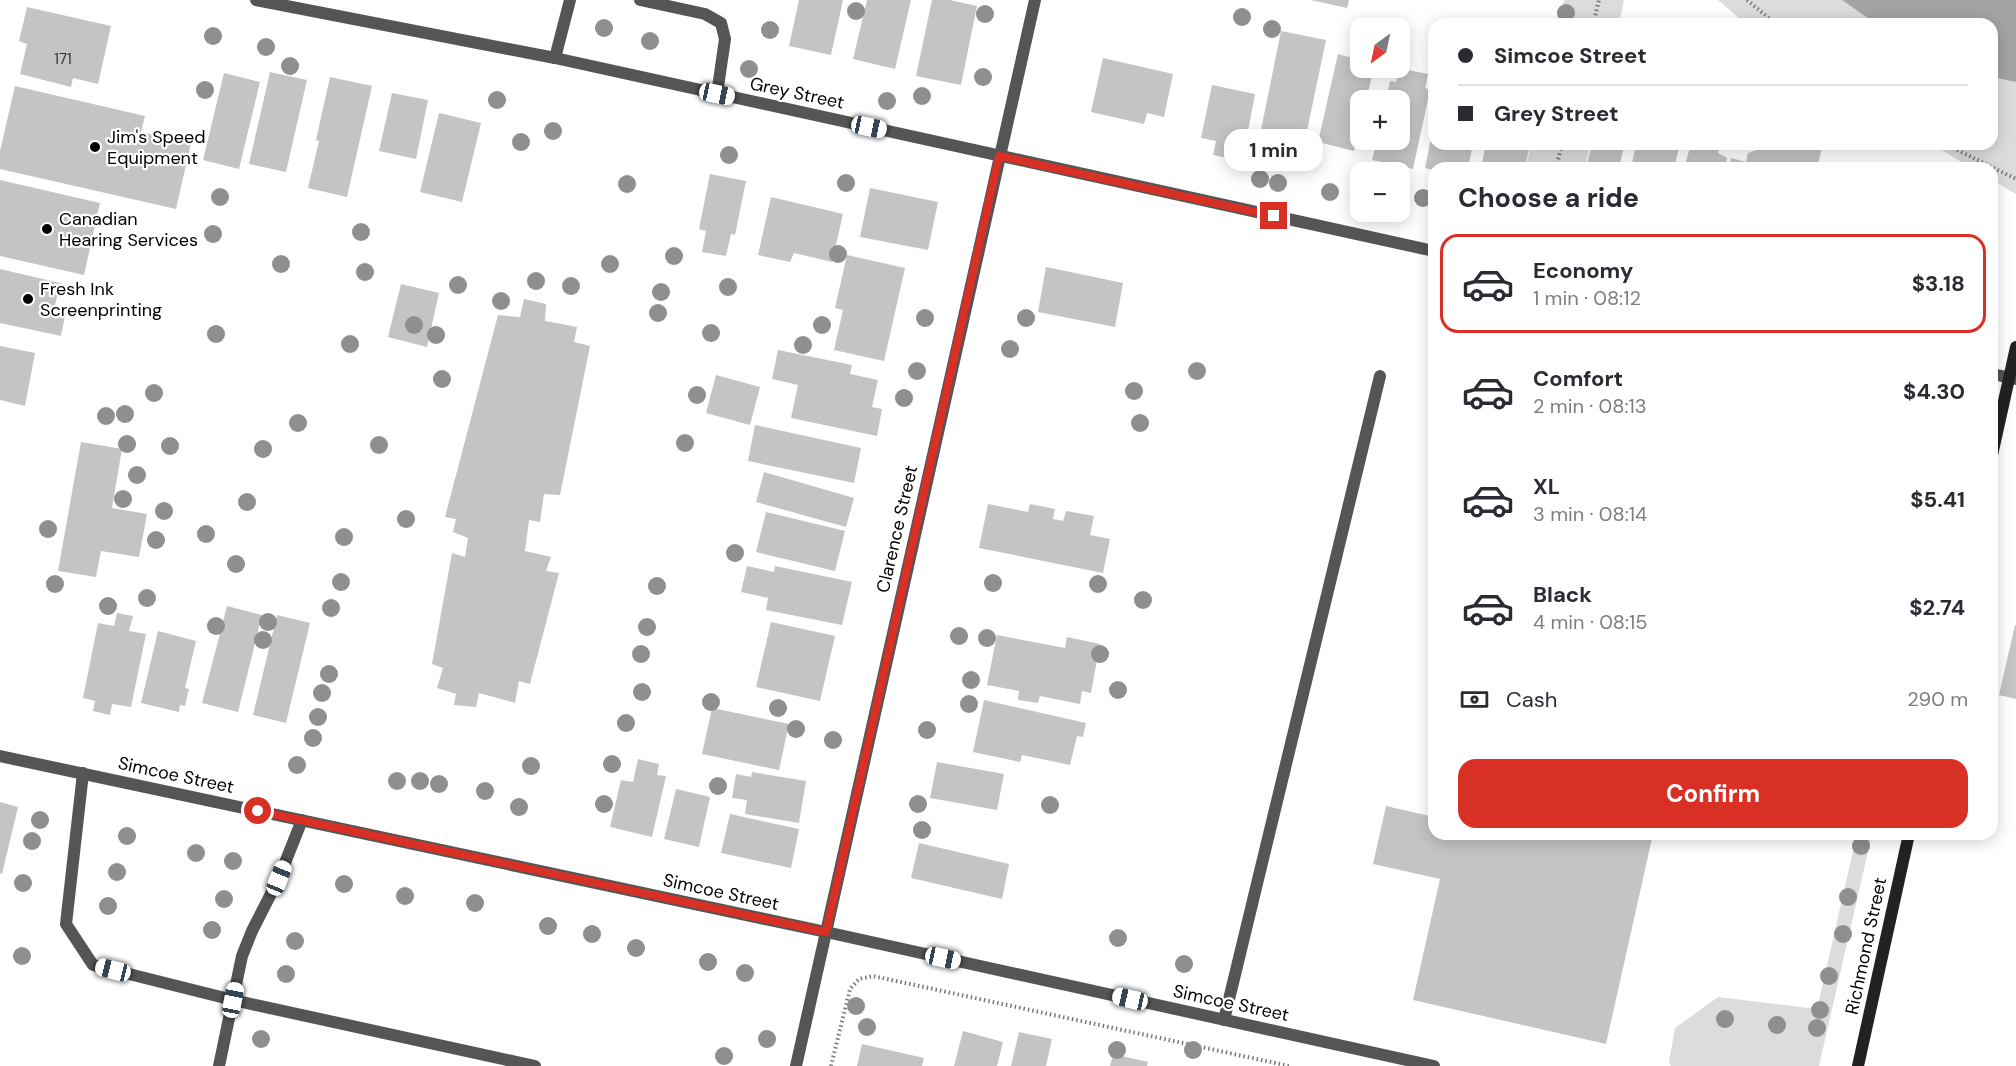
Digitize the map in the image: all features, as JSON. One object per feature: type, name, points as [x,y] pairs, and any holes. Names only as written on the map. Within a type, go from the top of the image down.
[{"type":"street","name":"Grey Street","points":[[256,0],[555,58],[1428,250]]},
{"type":"street","points":[[555,58],[570,0]]},
{"type":"street","points":[[640,0],[705,14],[721,23],[725,39],[717,94]]},
{"type":"street","name":"Clarence Street","points":[[796,1066],[1035,0]]},
{"type":"street","points":[[1998,432],[2012,378],[2016,347]]},
{"type":"street","points":[[1224,1020],[1380,376]]},
{"type":"street","name":"Simcoe Street","points":[[0,756],[826,932],[1434,1066]]},
{"type":"street","points":[[84,773],[66,924],[93,965],[233,1000],[535,1066]]},
{"type":"street","points":[[219,1066],[242,956],[279,878],[302,820]]},
{"type":"street","name":"Richmond Street","points":[[1858,1066],[1908,840]]},
{"type":"path","points":[[1594,18],[1599,0]]},
{"type":"path","points":[[1747,0],[1769,18]]},
{"type":"path","points":[[1957,150],[1982,162]]},
{"type":"path","points":[[1998,170],[2016,179]]},
{"type":"path","points":[[831,1066],[850,988],[859,979],[873,975],[1289,1066]]},
{"type":"shaded area","points":[[1564,0],[1624,0],[1620,18],[1560,18]]},
{"type":"shaded area","points":[[1718,0],[1842,0],[1868,18],[1739,18]]},
{"type":"shaded area","points":[[1842,0],[2016,0],[2016,82],[1998,78],[1998,18],[1868,18]]},
{"type":"shaded area","points":[[1998,78],[2016,82],[2016,194],[1998,184],[1998,162],[1961,162],[1942,150],[1998,150]]},
{"type":"shaded area","points":[[1530,150],[1589,150],[1586,162],[1527,162]]},
{"type":"shaded area","points":[[1856,840],[1871,840],[1819,1066],[1671,1066],[1669,1062],[1675,1028],[1718,997],[1817,1009]]},
{"type":"building","points":[[799,0],[843,0],[831,55],[789,46]]},
{"type":"building","points":[[867,0],[911,0],[895,69],[853,59]]},
{"type":"building","points":[[932,0],[950,0],[977,6],[961,85],[916,76]]},
{"type":"building","points":[[1311,0],[1349,0],[1347,8]]},
{"type":"building","points":[[27,7],[111,26],[98,84],[73,78],[71,87],[20,74],[27,44],[19,41]]},
{"type":"building","points":[[1281,31],[1326,40],[1303,150],[1267,143],[1269,132],[1261,130]]},
{"type":"building","points":[[1338,54],[1350,57],[1350,78],[1372,78],[1368,90],[1350,90],[1350,150],[1318,142]]},
{"type":"building","points":[[1103,58],[1173,74],[1164,117],[1147,113],[1144,124],[1091,112]]},
{"type":"building","points":[[1410,70],[1428,74],[1425,88],[1428,89],[1428,99],[1413,169],[1410,168],[1410,162],[1372,160],[1374,150],[1410,150],[1410,90],[1388,90],[1390,81],[1396,82],[1397,78],[1410,78]]},
{"type":"building","points":[[270,72],[307,80],[286,172],[249,164]]},
{"type":"building","points":[[224,73],[260,82],[239,169],[203,160]]},
{"type":"building","points":[[330,77],[372,86],[347,197],[308,188]]},
{"type":"building","points":[[1212,85],[1255,94],[1245,147],[1240,146],[1237,160],[1213,155],[1216,141],[1201,138]]},
{"type":"building","name":"Jim's Speed Equipment","points":[[15,86],[145,116],[141,132],[191,143],[176,209],[0,169],[0,151]]},
{"type":"building","points":[[392,93],[428,100],[416,159],[379,151]]},
{"type":"building","points":[[439,113],[481,123],[462,202],[420,192]]},
{"type":"building","points":[[1429,150],[1472,150],[1469,162],[1428,162],[1428,169],[1425,168]]},
{"type":"building","points":[[1485,150],[1529,150],[1526,162],[1482,162]]},
{"type":"building","points":[[1590,150],[1623,150],[1620,162],[1588,162]]},
{"type":"building","points":[[1635,150],[1678,150],[1676,162],[1632,162]]},
{"type":"building","points":[[1689,150],[1719,150],[1718,153],[1727,158],[1726,162],[1686,162]]},
{"type":"building","points":[[1757,150],[1822,150],[1818,162],[1746,162],[1748,153]]},
{"type":"building","points":[[1731,158],[1746,162],[1730,162]]},
{"type":"building","points":[[710,174],[746,181],[735,235],[731,234],[726,256],[702,252],[706,231],[699,229]]},
{"type":"building","name":"Canadian Hearing Services","points":[[0,180],[100,203],[84,275],[0,256]]},
{"type":"building","points":[[870,188],[938,202],[928,250],[860,237]]},
{"type":"building","points":[[771,197],[843,214],[832,262],[794,253],[790,262],[758,255]]},
{"type":"building","points":[[847,255],[905,268],[884,361],[834,350],[843,310],[835,308]]},
{"type":"building","points":[[1046,267],[1123,283],[1115,327],[1038,312]]},
{"type":"building","name":"Fresh Ink Screenprinting","points":[[0,269],[60,283],[53,314],[65,316],[61,336],[0,323]]},
{"type":"building","points":[[401,284],[439,293],[427,347],[388,337]]},
{"type":"building","points":[[524,299],[546,304],[545,321],[577,327],[574,342],[590,346],[560,495],[544,494],[540,522],[529,520],[525,551],[551,557],[546,571],[559,573],[530,684],[519,681],[515,703],[479,693],[476,707],[454,705],[456,694],[437,688],[443,668],[432,664],[452,553],[465,557],[468,538],[453,532],[456,519],[445,517],[498,315],[520,317]]},
{"type":"building","points":[[0,346],[35,353],[25,406],[0,400]]},
{"type":"building","points":[[778,350],[852,365],[850,374],[878,380],[872,407],[882,409],[877,436],[791,418],[798,385],[772,379]]},
{"type":"building","points":[[716,375],[760,387],[750,425],[706,413]]},
{"type":"building","points":[[755,425],[861,448],[854,483],[748,461]]},
{"type":"building","points":[[81,442],[122,449],[112,508],[147,514],[139,557],[101,551],[96,577],[58,571]]},
{"type":"building","points":[[764,472],[854,498],[846,527],[756,502]]},
{"type":"building","points":[[988,504],[1028,512],[1030,504],[1055,509],[1053,519],[1063,521],[1066,511],[1094,516],[1090,535],[1110,539],[1103,573],[979,548]]},
{"type":"building","points":[[766,512],[845,531],[835,571],[756,552]]},
{"type":"building","points":[[747,566],[774,572],[775,566],[852,582],[842,625],[766,610],[768,598],[741,592]]},
{"type":"building","points":[[227,606],[262,615],[238,712],[202,703]]},
{"type":"building","points":[[117,613],[133,616],[129,631],[146,634],[131,707],[112,704],[110,715],[93,711],[95,701],[83,698],[98,623],[114,626]]},
{"type":"building","points":[[277,615],[310,623],[286,723],[253,715]]},
{"type":"building","points":[[771,622],[835,636],[820,701],[756,687]]},
{"type":"building","points":[[2016,625],[2016,699],[1999,695]]},
{"type":"building","points":[[158,631],[196,641],[185,688],[189,689],[185,706],[180,705],[179,712],[141,703]]},
{"type":"building","points":[[997,635],[1065,648],[1067,637],[1100,644],[1091,693],[1082,691],[1080,704],[1040,696],[1038,703],[1018,700],[1019,691],[987,685]]},
{"type":"building","points":[[984,700],[1086,723],[1083,737],[1077,736],[1070,765],[1022,755],[1020,762],[973,752]]},
{"type":"building","points":[[712,708],[789,724],[779,770],[702,754]]},
{"type":"building","points":[[638,759],[659,764],[657,775],[666,776],[652,837],[610,827],[621,780],[633,782]]},
{"type":"building","points":[[937,762],[1004,774],[997,810],[930,798]]},
{"type":"building","points":[[752,772],[806,781],[799,823],[745,814],[747,800],[732,798],[736,774],[751,777]]},
{"type":"building","points":[[676,789],[710,797],[699,847],[664,839]]},
{"type":"building","points":[[0,802],[18,807],[2,874],[0,873]]},
{"type":"building","points":[[1386,806],[1428,816],[1428,840],[1652,840],[1606,1044],[1413,1000],[1440,879],[1373,864]]},
{"type":"building","points":[[730,814],[799,829],[791,868],[721,853]]},
{"type":"building","points":[[919,843],[1009,864],[1002,899],[911,878]]},
{"type":"building","points":[[963,1031],[1003,1042],[997,1066],[954,1066]]},
{"type":"building","points":[[1019,1032],[1052,1039],[1046,1066],[1011,1066]]},
{"type":"building","points":[[862,1044],[924,1058],[922,1066],[857,1066]]},
{"type":"building","points":[[1113,1054],[1148,1062],[1147,1066],[1110,1066]]},
{"type":"place","name":"Jim's Speed Equipment","points":[[95,147]]},
{"type":"place","name":"Canadian Hearing Services","points":[[47,229]]},
{"type":"place","name":"Fresh Ink Screenprinting","points":[[28,299]]},
{"type":"route","points":[[258,811],[826,932],[999,156],[1274,216]]}]
